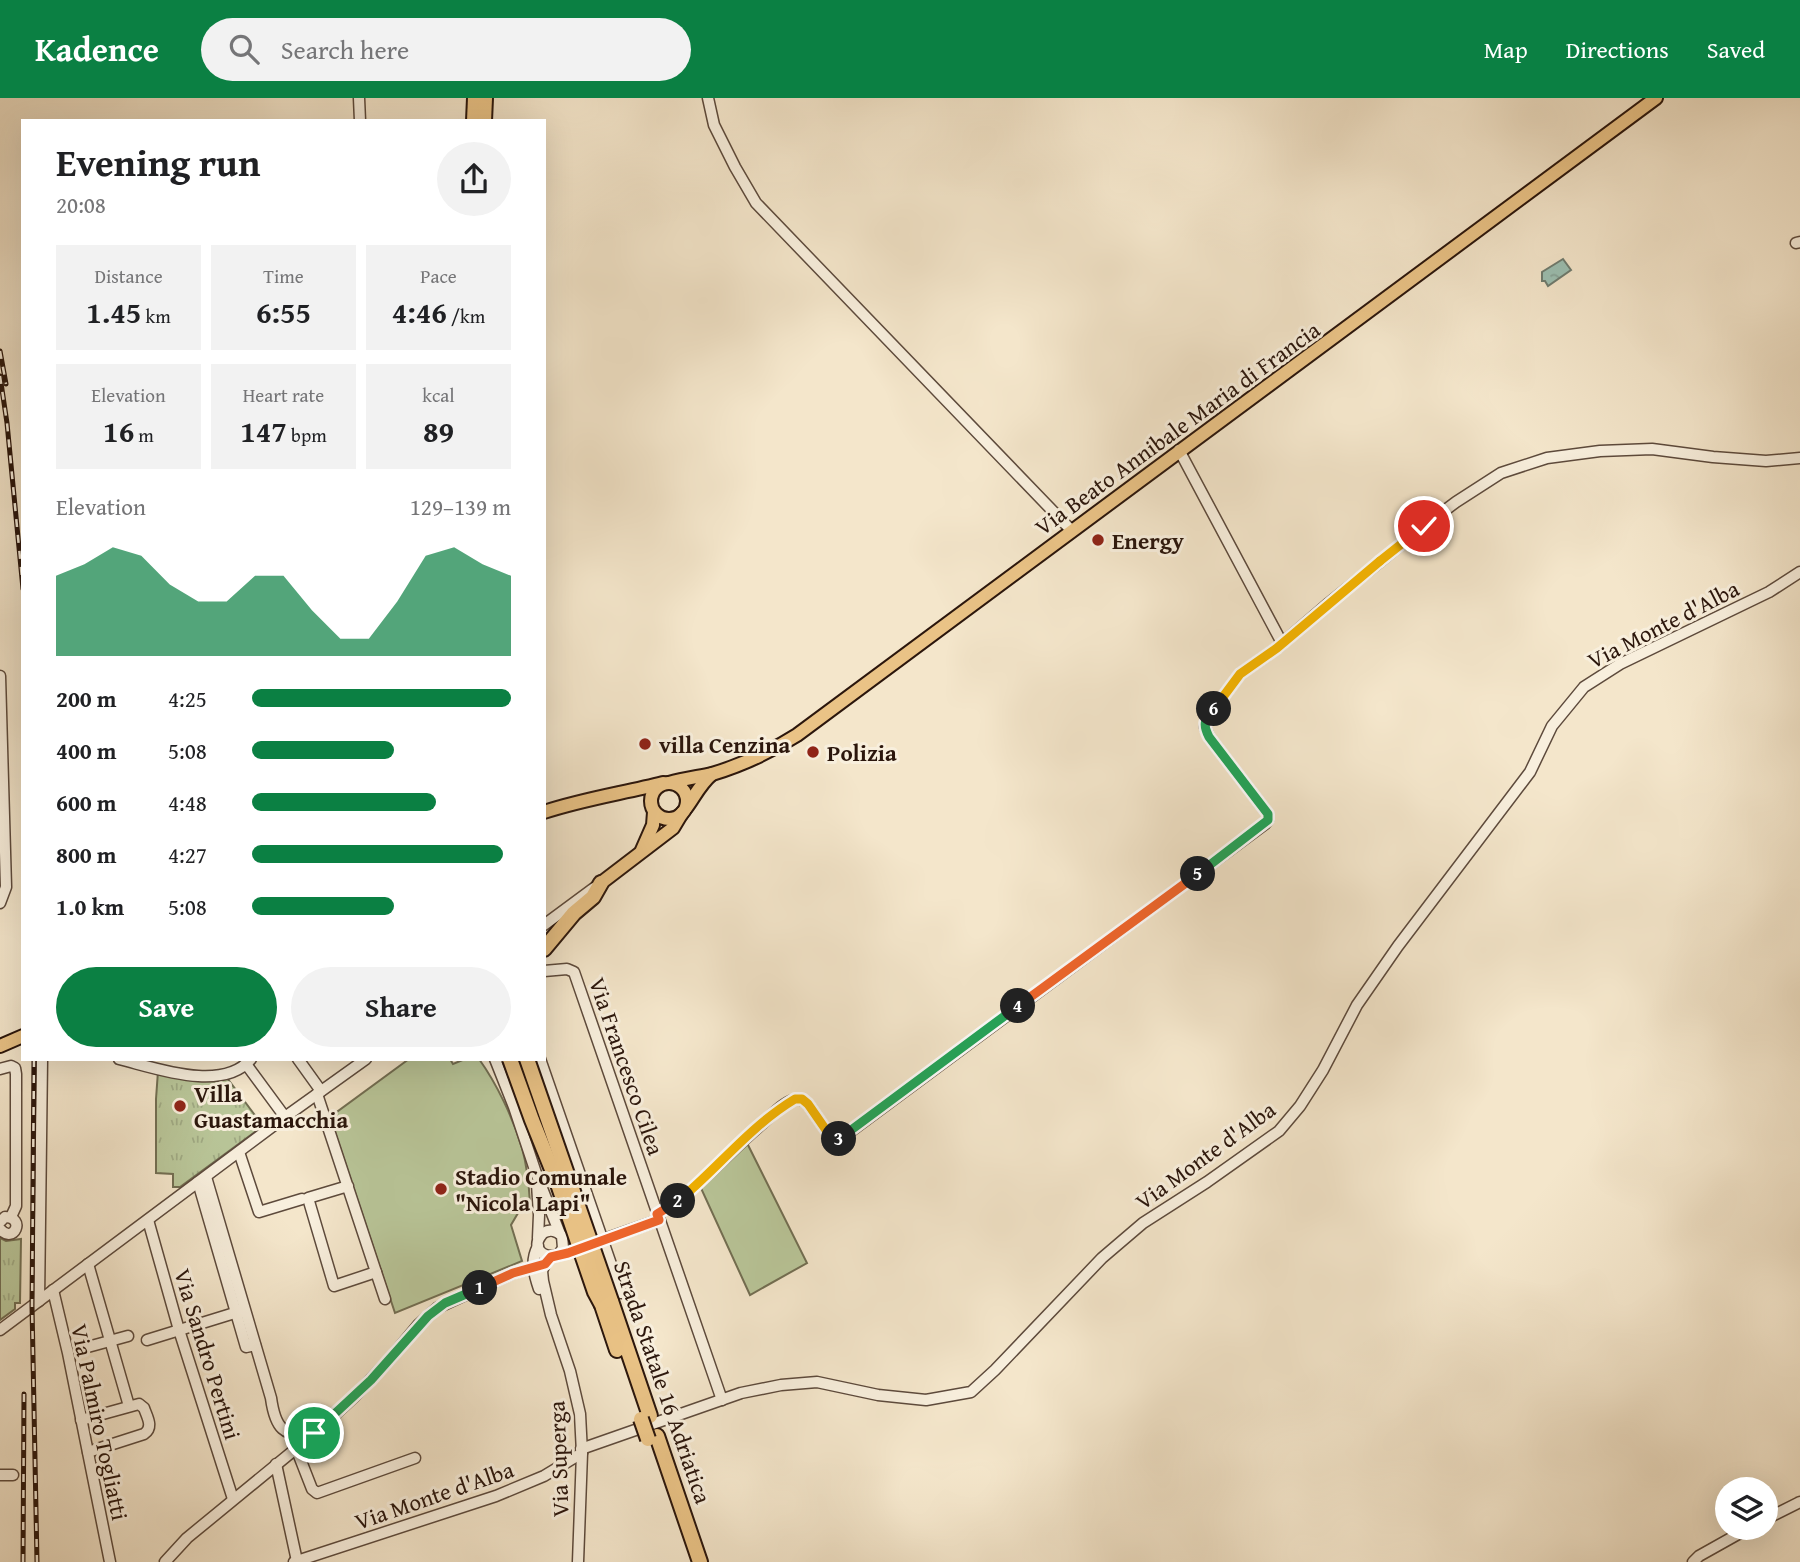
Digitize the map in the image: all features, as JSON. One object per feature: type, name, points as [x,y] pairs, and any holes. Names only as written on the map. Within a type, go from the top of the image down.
[{"type":"highway","points":[[474,119],[475,98]]},
{"type":"highway","points":[[484,119],[485,98]]},
{"type":"highway","points":[[546,946],[574,913],[593,897],[601,883]]},
{"type":"highway","points":[[499,1061],[532,1120],[559,1186],[596,1292],[611,1299]]},
{"type":"highway","name":"Strada Statale 16 Adriatica","points":[[520,1061],[600,1291],[611,1299]]},
{"type":"highway","name":"Strada Statale 16 Adriatica","points":[[528,1061],[611,1299],[646,1418],[700,1562]]},
{"type":"highway","points":[[534,1061],[562,1139],[563,1164]]},
{"type":"highway","name":"Strada Statale 16 Adriatica","points":[[653,1438],[690,1562]]},
{"type":"main road","name":"Via Beato Annibale Maria di Francia","points":[[546,811],[568,804],[712,774],[772,750],[797,735],[1656,98]]},
{"type":"main road","points":[[601,883],[673,828],[701,783],[712,774]]},
{"type":"main road","points":[[617,795],[634,795],[653,809],[658,815],[668,819],[684,810],[686,796],[674,783],[658,786],[651,795],[653,809],[653,825],[640,854]]},
{"type":"main road","points":[[5,1044],[21,1037]]},
{"type":"street","points":[[359,98],[359,119]]},
{"type":"street","points":[[708,98],[714,125],[756,203],[1072,531]]},
{"type":"street","points":[[165,1562],[187,1538],[314,1433],[371,1380],[419,1324],[437,1308],[513,1273],[533,1268],[658,1217],[698,1184],[744,1139],[795,1099],[802,1099],[808,1104],[835,1143],[1265,824],[1268,814],[1209,737],[1205,727],[1206,720],[1240,674],[1456,502],[1501,473],[1547,458],[1600,451],[1652,449],[1766,461],[1800,458]]},
{"type":"street","points":[[1179,450],[1282,643]]},
{"type":"street","name":"Via Monte d'Alba","points":[[295,1561],[496,1496],[537,1479],[581,1451],[741,1393],[781,1385],[817,1382],[878,1395],[926,1400],[971,1392],[1102,1258],[1143,1223],[1207,1182],[1279,1131],[1286,1123],[1323,1070],[1364,995],[1530,772],[1552,726],[1584,687],[1620,664],[1769,593],[1800,572]]},
{"type":"street","points":[[0,676],[6,887],[0,903]]},
{"type":"street","points":[[546,924],[601,883]]},
{"type":"street","name":"Via Francesco Cilea","points":[[546,971],[567,969],[574,972],[722,1400]]},
{"type":"street","points":[[39,1301],[42,1061]]},
{"type":"street","points":[[128,1061],[204,1077],[228,1074],[249,1061],[285,1116]]},
{"type":"street","points":[[299,1061],[319,1092],[385,1299]]},
{"type":"street","points":[[0,1330],[285,1116],[363,1061]]},
{"type":"street","name":"Via Superga","points":[[498,1061],[536,1172],[562,1237],[564,1248],[542,1270],[551,1315]]},
{"type":"street","points":[[541,1061],[603,1240],[611,1299]]},
{"type":"street","points":[[0,1069],[13,1067],[16,1074],[16,1206],[2,1224]]},
{"type":"street","points":[[239,1152],[259,1212],[302,1199]]},
{"type":"street","name":"Via Superga","points":[[536,1172],[539,1215],[533,1268],[570,1371],[580,1413],[578,1562]]},
{"type":"street","points":[[202,1180],[241,1312],[256,1345],[277,1423],[290,1434],[300,1436],[314,1433]]},
{"type":"street","points":[[348,1185],[308,1198],[334,1286],[376,1272]]},
{"type":"street","name":"Via Sandro Pertini","points":[[148,1220],[179,1330],[233,1499]]},
{"type":"street","points":[[513,1273],[536,1247],[539,1236],[547,1231],[551,1230],[579,1248]]},
{"type":"street","points":[[536,1247],[542,1254],[552,1258]]},
{"type":"street","points":[[88,1264],[129,1406]]},
{"type":"street","name":"Via Palmiro Togliatti","points":[[53,1290],[110,1562]]},
{"type":"street","points":[[147,1340],[241,1312]]},
{"type":"street","points":[[84,1348],[128,1336]]},
{"type":"street","points":[[81,1420],[139,1404],[144,1408],[150,1426],[147,1432],[88,1452]]},
{"type":"street","points":[[296,1448],[312,1489],[317,1493],[415,1458]]},
{"type":"street","points":[[276,1464],[295,1561]]},
{"type":"street","points":[[0,1475],[13,1475]]},
{"type":"street","points":[[1778,1513],[1800,1502]]},
{"type":"street","points":[[1693,1562],[1728,1540]]},
{"type":"green space","name":"Stadio Comunale \"Nicola Lapi\"","points":[[406,1061],[451,1061],[453,1064],[460,1061],[480,1061],[509,1113],[524,1155],[530,1203],[521,1208],[511,1225],[522,1261],[395,1313],[330,1117]]},
{"type":"green space","points":[[158,1071],[227,1078],[263,1126],[180,1187],[173,1187],[173,1174],[156,1173]]},
{"type":"green space","points":[[746,1141],[807,1263],[750,1295],[700,1186]]},
{"type":"green space","points":[[0,1238],[6,1241],[21,1239],[20,1303],[15,1303],[15,1309],[0,1320]]},
{"type":"water","points":[[1563,259],[1571,270],[1548,286],[1542,281],[1542,272]]},
{"type":"railway","points":[[0,351],[6,384]]},
{"type":"railway","points":[[0,376],[21,568]]},
{"type":"railway","points":[[34,1061],[32,1306],[37,1562]]},
{"type":"railway","points":[[23,1562],[24,1394]]},
{"type":"place","name":"Energy","points":[[1098,540]]},
{"type":"place","name":"villa Cenzina","points":[[645,744]]},
{"type":"place","name":"Polizia","points":[[813,752]]},
{"type":"place","name":"Villa Guastamacchia","points":[[180,1106]]},
{"type":"place","name":"Stadio Comunale \"Nicola Lapi\"","points":[[441,1189]]},
{"type":"route","points":[[314,1433],[371,1380],[419,1324],[437,1308],[513,1273],[545,1264],[551,1257],[659,1220],[657,1214],[678,1202],[744,1139],[795,1099],[802,1099],[808,1104],[835,1143],[1265,824],[1268,814],[1209,737],[1205,727],[1206,720],[1240,674],[1277,648],[1424,526]]}]
